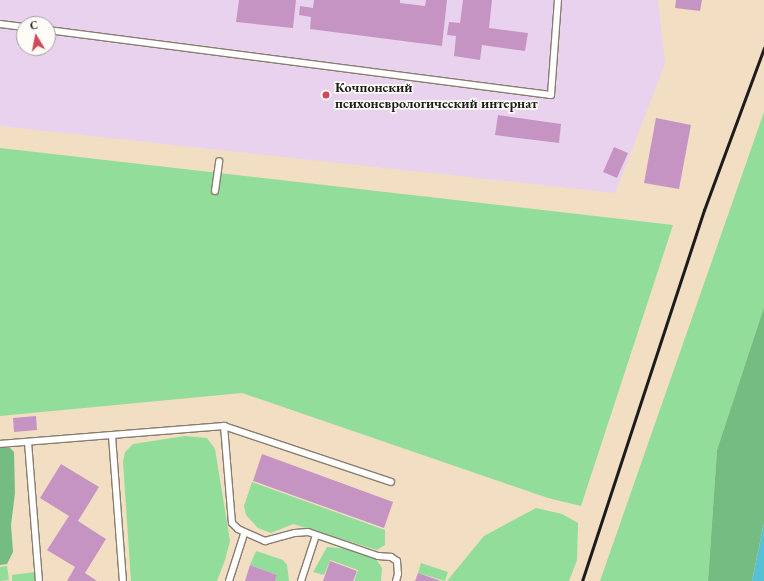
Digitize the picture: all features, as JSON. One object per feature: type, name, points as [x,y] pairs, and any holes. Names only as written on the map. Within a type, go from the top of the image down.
[{"type":"lane","points":[[56,31],[550,96],[558,0]]},
{"type":"lane","points":[[0,24],[16,26]]},
{"type":"lane","points":[[215,191],[218,161]]},
{"type":"lane","points":[[224,426],[232,523],[244,534],[265,541],[296,533],[316,535],[378,556],[391,557],[397,561],[396,581]]},
{"type":"lane","points":[[0,444],[224,426],[390,482]]},
{"type":"lane","points":[[112,436],[123,581]]},
{"type":"lane","points":[[28,442],[39,581]]},
{"type":"lane","points":[[229,581],[244,534]]},
{"type":"lane","points":[[300,581],[316,535]]},
{"type":"shaded area","name":"Кочпонский психоневрологический интернат","points":[[0,0],[658,0],[665,64],[615,193],[0,126]]},
{"type":"green space","points":[[764,112],[764,307],[717,450],[708,581],[600,581]]},
{"type":"green space","points":[[0,148],[673,225],[581,506],[548,498],[242,393],[0,416]]},
{"type":"green space","points":[[764,307],[764,523],[752,581],[708,581],[717,450]]},
{"type":"green space","points":[[185,436],[207,438],[215,449],[230,541],[225,560],[217,581],[131,581],[123,462],[125,452],[133,444]]},
{"type":"green space","points":[[0,448],[10,448],[14,452],[15,493],[11,525],[13,552],[7,564],[0,565]]},
{"type":"green space","points":[[252,482],[385,530],[385,545],[377,550],[293,524],[271,533],[258,528],[246,515],[244,506]]},
{"type":"green space","points":[[536,508],[562,514],[578,523],[577,560],[569,581],[447,581],[484,536]]},
{"type":"green space","points":[[327,547],[349,549],[376,559],[382,568],[381,581],[354,581],[358,570],[330,560],[324,575],[313,572]]},
{"type":"green space","points":[[256,551],[283,560],[287,565],[289,581],[275,581],[277,575],[250,565]]},
{"type":"green space","points":[[421,563],[448,572],[445,581],[418,573]]},
{"type":"green space","points":[[7,566],[9,580],[0,581],[0,567]]},
{"type":"green space","points":[[35,572],[36,581],[12,581],[12,575]]},
{"type":"water","points":[[764,523],[764,581],[752,581]]},
{"type":"building","points":[[239,0],[296,0],[293,28],[236,22]]},
{"type":"building","points":[[314,0],[400,0],[400,3],[425,6],[426,0],[447,0],[442,46],[310,29],[311,17],[299,15],[300,6],[313,8]]},
{"type":"building","points":[[463,0],[492,0],[489,28],[528,33],[525,51],[482,45],[480,60],[454,56],[456,36],[447,35],[449,22],[460,23]]},
{"type":"building","points":[[676,0],[702,0],[700,11],[675,8]]},
{"type":"building","points":[[498,115],[561,124],[559,143],[495,135]]},
{"type":"building","points":[[656,118],[691,125],[679,189],[644,183]]},
{"type":"building","points":[[614,147],[628,153],[617,178],[603,172]]},
{"type":"building","points":[[36,416],[37,430],[14,432],[13,418]]},
{"type":"building","points":[[262,454],[393,502],[384,528],[253,481]]},
{"type":"building","points":[[61,464],[99,487],[78,521],[106,539],[85,573],[97,581],[67,581],[75,567],[47,550],[69,516],[40,498]]},
{"type":"building","points":[[330,561],[357,571],[353,581],[323,581]]},
{"type":"building","points":[[250,565],[277,575],[275,581],[245,581]]},
{"type":"building","points":[[418,573],[441,581],[415,581]]},
{"type":"railway","points":[[582,581],[704,210],[764,48]]},
{"type":"place","name":"Кочпонский психоневрологический интернат","points":[[326,95]]}]
